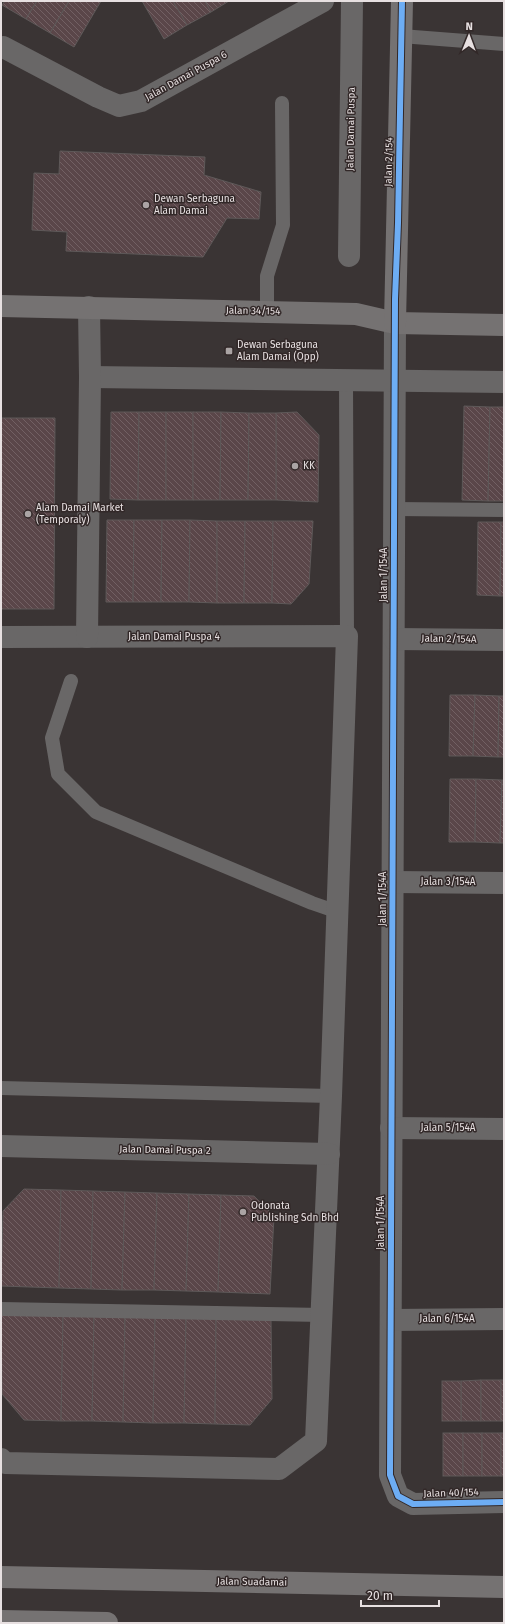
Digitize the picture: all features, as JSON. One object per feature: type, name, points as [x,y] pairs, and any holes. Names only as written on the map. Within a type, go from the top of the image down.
[{"type":"street","name":"Jalan Damai Puspa 6","points":[[3,47],[98,97],[119,106],[141,101],[323,1]]},
{"type":"street","name":"Jalan Damai Puspa","points":[[349,256],[352,1]]},
{"type":"street","name":"Jalan 2/154","points":[[395,323],[402,1]]},
{"type":"street","name":"Jalan 34/154","points":[[1,306],[356,314],[395,323],[504,325]]},
{"type":"street","points":[[87,637],[90,377],[89,307]]},
{"type":"street","name":"Jalan 1/154A","points":[[390,1475],[395,323]]},
{"type":"street","points":[[90,377],[504,382]]},
{"type":"street","points":[[1,1459],[5,1463],[278,1469],[316,1441],[323,1315],[347,636]]},
{"type":"street","name":"Jalan Damai Puspa 4","points":[[1,638],[347,636]]},
{"type":"street","name":"Jalan 2/154A","points":[[394,639],[504,640]]},
{"type":"street","name":"Jalan 3/154A","points":[[393,882],[504,883]]},
{"type":"street","name":"Jalan 5/154A","points":[[392,1128],[504,1129]]},
{"type":"street","name":"Jalan Damai Puspa 2","points":[[1,1146],[329,1154]]},
{"type":"street","name":"Jalan 6/154A","points":[[391,1320],[504,1320]]},
{"type":"street","name":"Jalan 40/154","points":[[390,1475],[398,1496],[413,1504],[504,1502]]},
{"type":"street","name":"Jalan Suadamai","points":[[1,1577],[504,1587]]},
{"type":"street","points":[[1,1622],[107,1623]]},
{"type":"lane","points":[[402,36],[504,44]]},
{"type":"lane","points":[[267,311],[267,276],[283,225],[282,103]]},
{"type":"lane","points":[[346,380],[347,636]]},
{"type":"lane","points":[[394,509],[504,510]]},
{"type":"lane","points":[[71,681],[52,738],[58,774],[96,812],[312,903],[338,912]]},
{"type":"lane","points":[[1,1088],[331,1096]]},
{"type":"lane","points":[[1,1309],[323,1315]]},
{"type":"building","points":[[5,1],[37,1],[26,19],[2,5]]},
{"type":"building","points":[[37,1],[69,1],[50,33],[26,19]]},
{"type":"building","points":[[69,1],[101,1],[74,47],[50,33]]},
{"type":"building","points":[[142,1],[173,1],[187,25],[164,39]]},
{"type":"building","points":[[173,1],[205,1],[211,12],[187,25]]},
{"type":"building","points":[[205,1],[229,1],[211,12]]},
{"type":"building","name":"Dewan Serbaguna Alam Damai","points":[[60,151],[205,157],[204,175],[261,192],[259,219],[227,218],[203,257],[66,251],[67,232],[32,230],[34,173],[59,174]]},
{"type":"building","points":[[464,406],[490,407],[488,501],[462,500]]},
{"type":"building","points":[[490,407],[504,407],[504,501],[488,501]]},
{"type":"building","points":[[111,412],[139,412],[138,500],[110,499]]},
{"type":"building","points":[[139,412],[166,412],[166,500],[138,500]]},
{"type":"building","points":[[166,412],[193,412],[193,500],[166,500]]},
{"type":"building","points":[[193,412],[221,412],[220,500],[193,500]]},
{"type":"building","points":[[221,412],[249,413],[248,500],[220,500]]},
{"type":"building","points":[[297,412],[319,435],[318,502],[276,500],[276,413]]},
{"type":"building","points":[[249,413],[276,413],[276,500],[248,500]]},
{"type":"building","name":"Alam Damai Market (Temporaly)","points":[[1,418],[55,418],[54,609],[1,609]]},
{"type":"building","points":[[107,520],[134,520],[133,602],[106,602]]},
{"type":"building","points":[[134,520],[162,520],[161,602],[133,602]]},
{"type":"building","points":[[162,520],[190,520],[189,602],[161,602]]},
{"type":"building","points":[[190,520],[217,521],[217,603],[189,602]]},
{"type":"building","points":[[217,521],[245,521],[244,603],[217,603]]},
{"type":"building","points":[[245,521],[273,521],[272,603],[244,603]]},
{"type":"building","points":[[273,521],[313,521],[309,584],[291,604],[272,603]]},
{"type":"building","points":[[478,522],[501,522],[500,596],[477,595]]},
{"type":"building","points":[[501,522],[504,522],[504,596],[500,596]]},
{"type":"building","points":[[450,695],[475,695],[473,756],[449,756]]},
{"type":"building","points":[[475,695],[499,696],[498,757],[473,756]]},
{"type":"building","points":[[499,696],[504,696],[504,757],[498,757]]},
{"type":"building","points":[[450,779],[476,779],[475,842],[449,842]]},
{"type":"building","points":[[476,779],[502,780],[500,843],[475,842]]},
{"type":"building","points":[[502,780],[504,780],[504,843],[500,843]]},
{"type":"building","points":[[24,1189],[61,1190],[59,1288],[1,1286],[3,1211]]},
{"type":"building","points":[[61,1190],[93,1191],[91,1289],[59,1288]]},
{"type":"building","points":[[93,1191],[125,1192],[122,1290],[91,1289]]},
{"type":"building","points":[[125,1192],[157,1193],[154,1290],[122,1290]]},
{"type":"building","points":[[157,1193],[189,1194],[186,1291],[154,1290]]},
{"type":"building","points":[[189,1194],[221,1195],[218,1292],[186,1291]]},
{"type":"building","points":[[221,1195],[254,1196],[274,1216],[270,1294],[218,1292]]},
{"type":"building","points":[[1,1314],[63,1316],[61,1421],[24,1420],[2,1394]]},
{"type":"building","points":[[63,1316],[94,1316],[92,1421],[61,1421]]},
{"type":"building","points":[[94,1316],[125,1317],[123,1422],[92,1421]]},
{"type":"building","points":[[125,1317],[155,1318],[153,1423],[123,1422]]},
{"type":"building","points":[[155,1318],[186,1318],[184,1423],[153,1423]]},
{"type":"building","points":[[186,1318],[216,1319],[215,1424],[184,1423]]},
{"type":"building","points":[[216,1319],[271,1320],[272,1399],[250,1425],[215,1424]]},
{"type":"building","points":[[481,1380],[481,1421],[461,1421],[461,1381]]},
{"type":"building","points":[[481,1380],[501,1380],[501,1421],[481,1421]]},
{"type":"building","points":[[501,1380],[504,1380],[504,1421],[501,1421]]},
{"type":"building","points":[[442,1381],[461,1381],[461,1421],[442,1421]]},
{"type":"building","points":[[443,1433],[463,1433],[463,1476],[443,1476]]},
{"type":"building","points":[[463,1433],[482,1433],[482,1476],[463,1476]]},
{"type":"building","points":[[482,1433],[501,1433],[501,1476],[482,1476]]},
{"type":"building","points":[[501,1433],[504,1433],[504,1476],[501,1476]]},
{"type":"cycle path","points":[[402,1],[398,223],[395,299],[390,1475],[398,1496],[413,1504],[504,1502]]},
{"type":"place","name":"Dewan Serbaguna Alam Damai","points":[[146,205]]},
{"type":"place","name":"Dewan Serbaguna Alam Damai (Opp)","points":[[229,351]]},
{"type":"place","name":"KK","points":[[295,466]]},
{"type":"place","name":"Alam Damai Market (Temporaly)","points":[[28,514]]},
{"type":"place","name":"Odonata Publishing Sdn Bhd","points":[[243,1212]]}]
